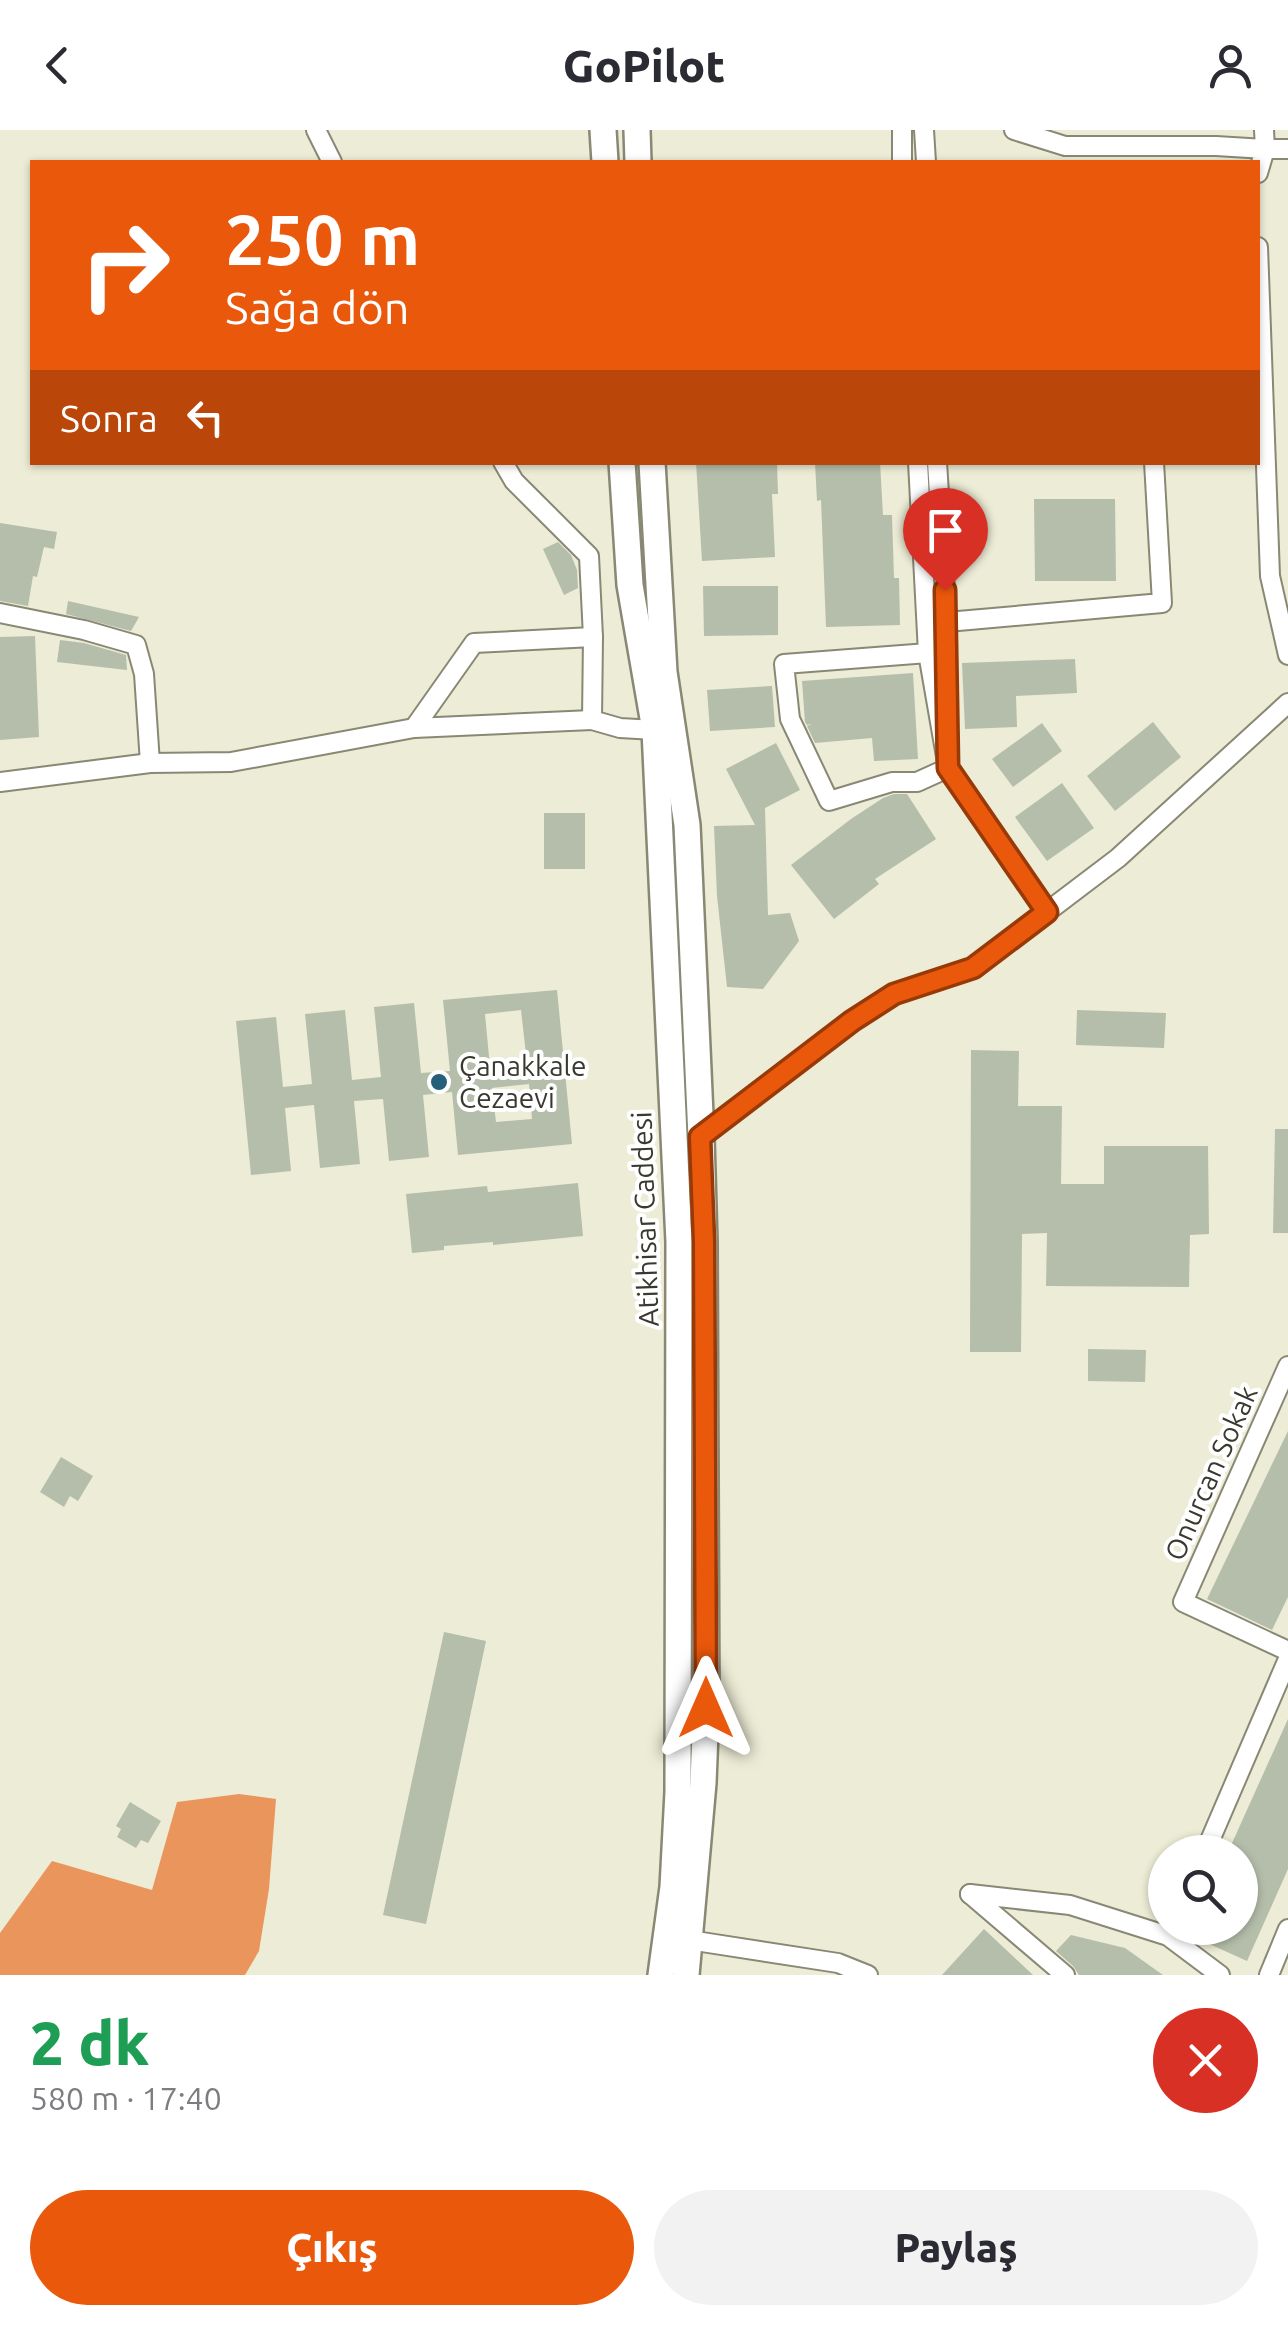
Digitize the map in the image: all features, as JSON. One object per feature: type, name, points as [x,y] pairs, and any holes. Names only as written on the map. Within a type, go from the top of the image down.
[{"type":"highway","points":[[603,130],[605,160]]},
{"type":"highway","points":[[637,130],[638,160]]},
{"type":"highway","name":"Atikhisar Caddesi","points":[[622,465],[630,585],[655,730],[700,1137],[706,1708],[686,1975]]},
{"type":"highway","name":"Atikhisar Caddesi","points":[[652,465],[664,672],[687,825],[677,924],[677,1811],[662,1975]]},
{"type":"street","points":[[316,130],[331,160]]},
{"type":"street","points":[[902,130],[902,160]]},
{"type":"street","points":[[924,130],[926,160]]},
{"type":"street","points":[[1014,130],[1065,146],[1216,146],[1265,140],[1288,149]]},
{"type":"street","points":[[1260,302],[1270,576],[1288,655]]},
{"type":"street","points":[[505,465],[514,481],[590,556],[594,637],[592,720]]},
{"type":"street","points":[[918,465],[928,653],[948,768],[1047,912]]},
{"type":"street","points":[[937,465],[946,622],[948,768]]},
{"type":"street","points":[[946,622],[1162,603],[1154,465]]},
{"type":"street","points":[[0,612],[136,645],[144,674],[150,763]]},
{"type":"street","points":[[928,653],[946,622]]},
{"type":"street","points":[[414,728],[474,643],[594,637]]},
{"type":"street","points":[[928,653],[784,664],[790,719],[829,801],[892,782],[918,782],[948,768]]},
{"type":"street","points":[[700,1137],[852,1021],[894,994],[973,968],[1118,858],[1288,703]]},
{"type":"street","points":[[0,782],[150,763],[231,762],[414,728],[592,720],[620,728],[655,730]]},
{"type":"street","name":"Onurcan Sokak","points":[[1288,1366],[1283,1395],[1184,1602],[1288,1658]]},
{"type":"street","points":[[1211,1835],[1288,1658]]},
{"type":"street","points":[[1065,1975],[970,1894],[1070,1905],[1148,1926]]},
{"type":"street","points":[[1270,1975],[1288,1929]]},
{"type":"street","points":[[688,1940],[838,1963],[868,1975]]},
{"type":"street","points":[[1180,1945],[1198,1969],[1220,1975]]},
{"type":"shaded area","points":[[239,1794],[276,1799],[269,1889],[259,1951],[245,1975],[0,1975],[0,1933],[52,1861],[152,1890],[177,1802]]},
{"type":"building","points":[[696,465],[777,465],[778,494],[772,494],[775,557],[702,561]]},
{"type":"building","points":[[815,465],[880,465],[883,515],[892,515],[900,625],[826,627],[821,500],[817,501]]},
{"type":"building","points":[[1034,499],[1115,499],[1116,581],[1035,581]]},
{"type":"building","points":[[0,523],[57,532],[54,549],[44,547],[37,577],[33,576],[28,606],[0,601]]},
{"type":"building","points":[[558,542],[571,555],[577,570],[578,588],[564,595],[543,549]]},
{"type":"building","points":[[703,586],[778,586],[778,635],[704,636]]},
{"type":"building","points":[[68,601],[139,617],[131,631],[66,614]]},
{"type":"building","points":[[35,636],[39,737],[0,740],[0,637]]},
{"type":"building","points":[[60,640],[126,655],[127,670],[57,662]]},
{"type":"building","points":[[1075,659],[1077,693],[1016,696],[1017,727],[965,729],[962,663]]},
{"type":"building","points":[[913,673],[918,759],[874,761],[872,738],[815,743],[807,726],[812,724],[805,722],[802,681]]},
{"type":"building","points":[[772,686],[775,727],[710,731],[707,690]]},
{"type":"building","points":[[1153,722],[1181,757],[1115,811],[1087,776]]},
{"type":"building","points":[[1042,723],[1062,751],[1013,787],[992,759]]},
{"type":"building","points":[[776,743],[800,790],[765,808],[768,915],[790,913],[799,941],[763,989],[727,987],[714,826],[755,825],[726,769]]},
{"type":"building","points":[[1062,783],[1094,828],[1047,861],[1015,817]]},
{"type":"building","points":[[894,794],[907,794],[936,839],[875,879],[879,884],[834,919],[791,865],[851,819]]},
{"type":"building","points":[[544,813],[585,813],[585,869],[544,869]]},
{"type":"building","name":"Çanakkale Cezaevi","points":[[557,990],[572,1144],[458,1155],[452,1092],[423,1095],[429,1157],[389,1161],[383,1099],[354,1101],[360,1164],[320,1168],[314,1105],[285,1108],[291,1171],[251,1175],[236,1021],[276,1017],[283,1087],[312,1084],[305,1014],[345,1010],[352,1080],[381,1077],[374,1007],[414,1003],[421,1073],[450,1071],[443,1000]],"holes":[[[521,1010],[527,1063],[490,1067],[485,1014]],[[529,1084],[532,1119],[496,1122],[492,1088]]]},
{"type":"building","points":[[1077,1010],[1166,1013],[1164,1048],[1076,1045]]},
{"type":"building","points":[[971,1050],[1019,1051],[1018,1106],[1062,1106],[1061,1184],[1104,1184],[1104,1146],[1208,1146],[1209,1234],[1190,1235],[1189,1287],[1046,1286],[1047,1233],[1022,1234],[1021,1352],[970,1352]]},
{"type":"building","points":[[1275,1129],[1288,1129],[1288,1233],[1273,1233]]},
{"type":"building","points":[[578,1183],[583,1236],[444,1246],[444,1250],[412,1253],[406,1194],[487,1186],[488,1192]]},
{"type":"building","points":[[1088,1349],[1146,1350],[1145,1382],[1088,1381]]},
{"type":"building","points":[[1288,1431],[1288,1597],[1272,1630],[1207,1599]]},
{"type":"building","points":[[61,1457],[93,1476],[78,1501],[70,1496],[64,1507],[40,1492]]},
{"type":"building","points":[[444,1632],[486,1641],[426,1924],[383,1915]]},
{"type":"building","points":[[1288,1719],[1288,1869],[1258,1936],[1258,1835],[1236,1835]]},
{"type":"building","points":[[130,1802],[161,1821],[148,1843],[141,1840],[136,1848],[117,1837],[121,1829],[116,1826]]},
{"type":"building","points":[[984,1929],[1033,1975],[942,1975]]},
{"type":"building","points":[[1071,1935],[1125,1948],[1163,1975],[1079,1975],[1056,1951]]},
{"type":"building","points":[[1212,1945],[1254,1945],[1247,1961]]},
{"type":"place","name":"Çanakkale Cezaevi","points":[[439,1082]]},
{"type":"route","points":[[706,1708],[700,1137],[852,1021],[894,994],[973,968],[1047,912],[948,768],[945,590]]}]
